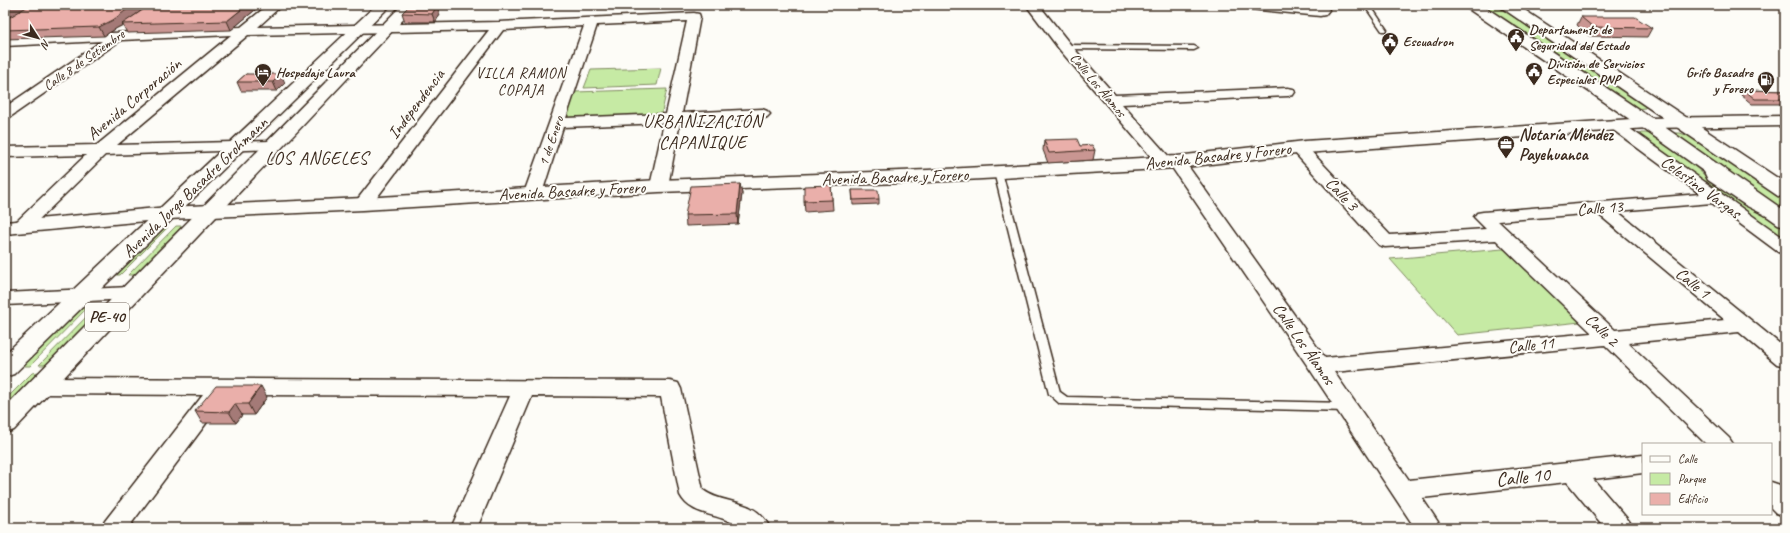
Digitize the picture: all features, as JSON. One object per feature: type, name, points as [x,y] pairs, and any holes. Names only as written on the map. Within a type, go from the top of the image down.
[{"type":"main road","name":"Avenida Jorge Basadre Grohmann","points":[[5,368],[384,5]]},
{"type":"main road","name":"Avenida Jorge Basadre Grohmann","points":[[5,423],[410,5]]},
{"type":"main road","points":[[1472,5],[1647,123],[1785,221]]},
{"type":"main road","points":[[1507,5],[1785,192]]},
{"type":"main road","name":"Avenida Basadre y Forero","points":[[13,228],[168,213],[363,204],[659,186],[928,176],[1171,162],[1299,148],[1647,123],[1785,121]]},
{"type":"street","name":"Avenida Corporación","points":[[13,228],[102,149],[276,5]]},
{"type":"street","name":"Calle Los Álamos","points":[[1032,5],[1065,47],[1111,100],[1171,162],[1319,366],[1429,528]]},
{"type":"street","points":[[1252,10],[1320,12],[1323,10],[1320,5]]},
{"type":"street","points":[[5,42],[244,31],[358,30],[498,26],[694,18],[659,186]]},
{"type":"street","name":"1 de Enero","points":[[533,193],[592,21]]},
{"type":"street","name":"Calle 8 de Setiembre","points":[[5,114],[137,23]]},
{"type":"street","name":"Independencia","points":[[363,204],[498,26]]},
{"type":"street","points":[[1111,100],[1288,92]]},
{"type":"street","points":[[556,123],[762,114]]},
{"type":"street","name":"Celestino Vargas","points":[[1617,126],[1785,248]]},
{"type":"street","points":[[5,152],[272,146]]},
{"type":"street","name":"Calle 3","points":[[1299,148],[1385,241],[1501,234]]},
{"type":"street","name":"Calle 13","points":[[1483,217],[1716,198]]},
{"type":"street","name":"Calle 1","points":[[1602,208],[1785,359]]},
{"type":"street","name":"Calle 2","points":[[1483,217],[1720,443]]},
{"type":"street","points":[[5,299],[130,293]]},
{"type":"street","name":"Calle 11","points":[[1319,366],[1743,324]]},
{"type":"street","points":[[41,386],[670,389],[692,495],[701,502],[740,513],[757,528]]},
{"type":"street","points":[[114,528],[221,387]]},
{"type":"street","points":[[464,528],[524,389]]},
{"type":"street","name":"Calle 10","points":[[1403,490],[1642,464]]},
{"type":"street","points":[[1572,472],[1620,528]]},
{"type":"street","points":[[1772,493],[1785,506]]},
{"type":"lane","points":[[1367,5],[1384,30]]},
{"type":"lane","points":[[1065,47],[1194,48]]},
{"type":"lane","points":[[998,172],[1055,394],[1064,401],[1347,406]]},
{"type":"green space","points":[[1480,5],[1496,5],[1642,103],[1646,106],[1645,108],[1635,109]]},
{"type":"green space","points":[[661,68],[657,85],[584,88],[591,70]]},
{"type":"green space","points":[[667,89],[661,116],[566,119],[575,92]]},
{"type":"green space","points":[[1641,133],[1659,137],[1677,150],[1717,185],[1785,227],[1785,240],[1638,135]]},
{"type":"green space","points":[[1680,133],[1689,136],[1785,200],[1785,215],[1672,134]]},
{"type":"green space","points":[[176,226],[182,226],[135,275],[128,275]]},
{"type":"green space","points":[[162,227],[168,227],[120,275],[113,275]]},
{"type":"green space","points":[[1514,248],[1590,321],[1457,335],[1390,259]]},
{"type":"green space","points":[[80,308],[87,308],[30,366],[23,366]]},
{"type":"green space","points":[[95,308],[103,308],[47,365],[39,365]]},
{"type":"green space","points":[[39,372],[5,408],[5,400],[32,373]]},
{"type":"building","points":[[5,5],[12,5],[5,9]]},
{"type":"building","points":[[30,5],[133,5],[113,20],[99,27],[5,30],[5,20]]},
{"type":"building","points":[[150,5],[247,5],[227,21],[122,24]]},
{"type":"building","points":[[437,6],[432,14],[402,13],[408,7]]},
{"type":"building","points":[[1581,17],[1635,17],[1652,28],[1593,27]]},
{"type":"building","points":[[246,74],[281,74],[273,82],[237,82]]},
{"type":"building","points":[[1744,90],[1785,91],[1785,99],[1755,99]]},
{"type":"building","points":[[1077,139],[1080,146],[1092,145],[1095,150],[1049,153],[1044,140]]},
{"type":"building","points":[[740,184],[737,214],[685,215],[691,186]]},
{"type":"building","points":[[831,185],[832,200],[804,201],[804,186]]},
{"type":"building","points":[[852,190],[878,190],[879,199],[853,200]]},
{"type":"building","points":[[216,386],[261,386],[248,404],[235,404],[229,412],[195,411]]},
{"type":"place","name":"Departamento de Seguridad del Estado","points":[[1516,52]]},
{"type":"place","name":"Escuadron","points":[[1390,56]]},
{"type":"place","name":"División de Servicios Especiales PNP","points":[[1534,86]]},
{"type":"place","name":"Hospedaje Laura","points":[[263,87]]},
{"type":"place","name":"Grifo Basadre y Forero","points":[[1766,95]]},
{"type":"place","name":"Notaría Méndez Payehuanca","points":[[1506,159]]},
{"type":"district","name":"VILLA RAMON COPAJA","points":[[521,82]]},
{"type":"district","name":"URBANIZACIÓN CAPANIQUE","points":[[703,131]]},
{"type":"district","name":"LOS ANGELES","points":[[317,158]]}]
